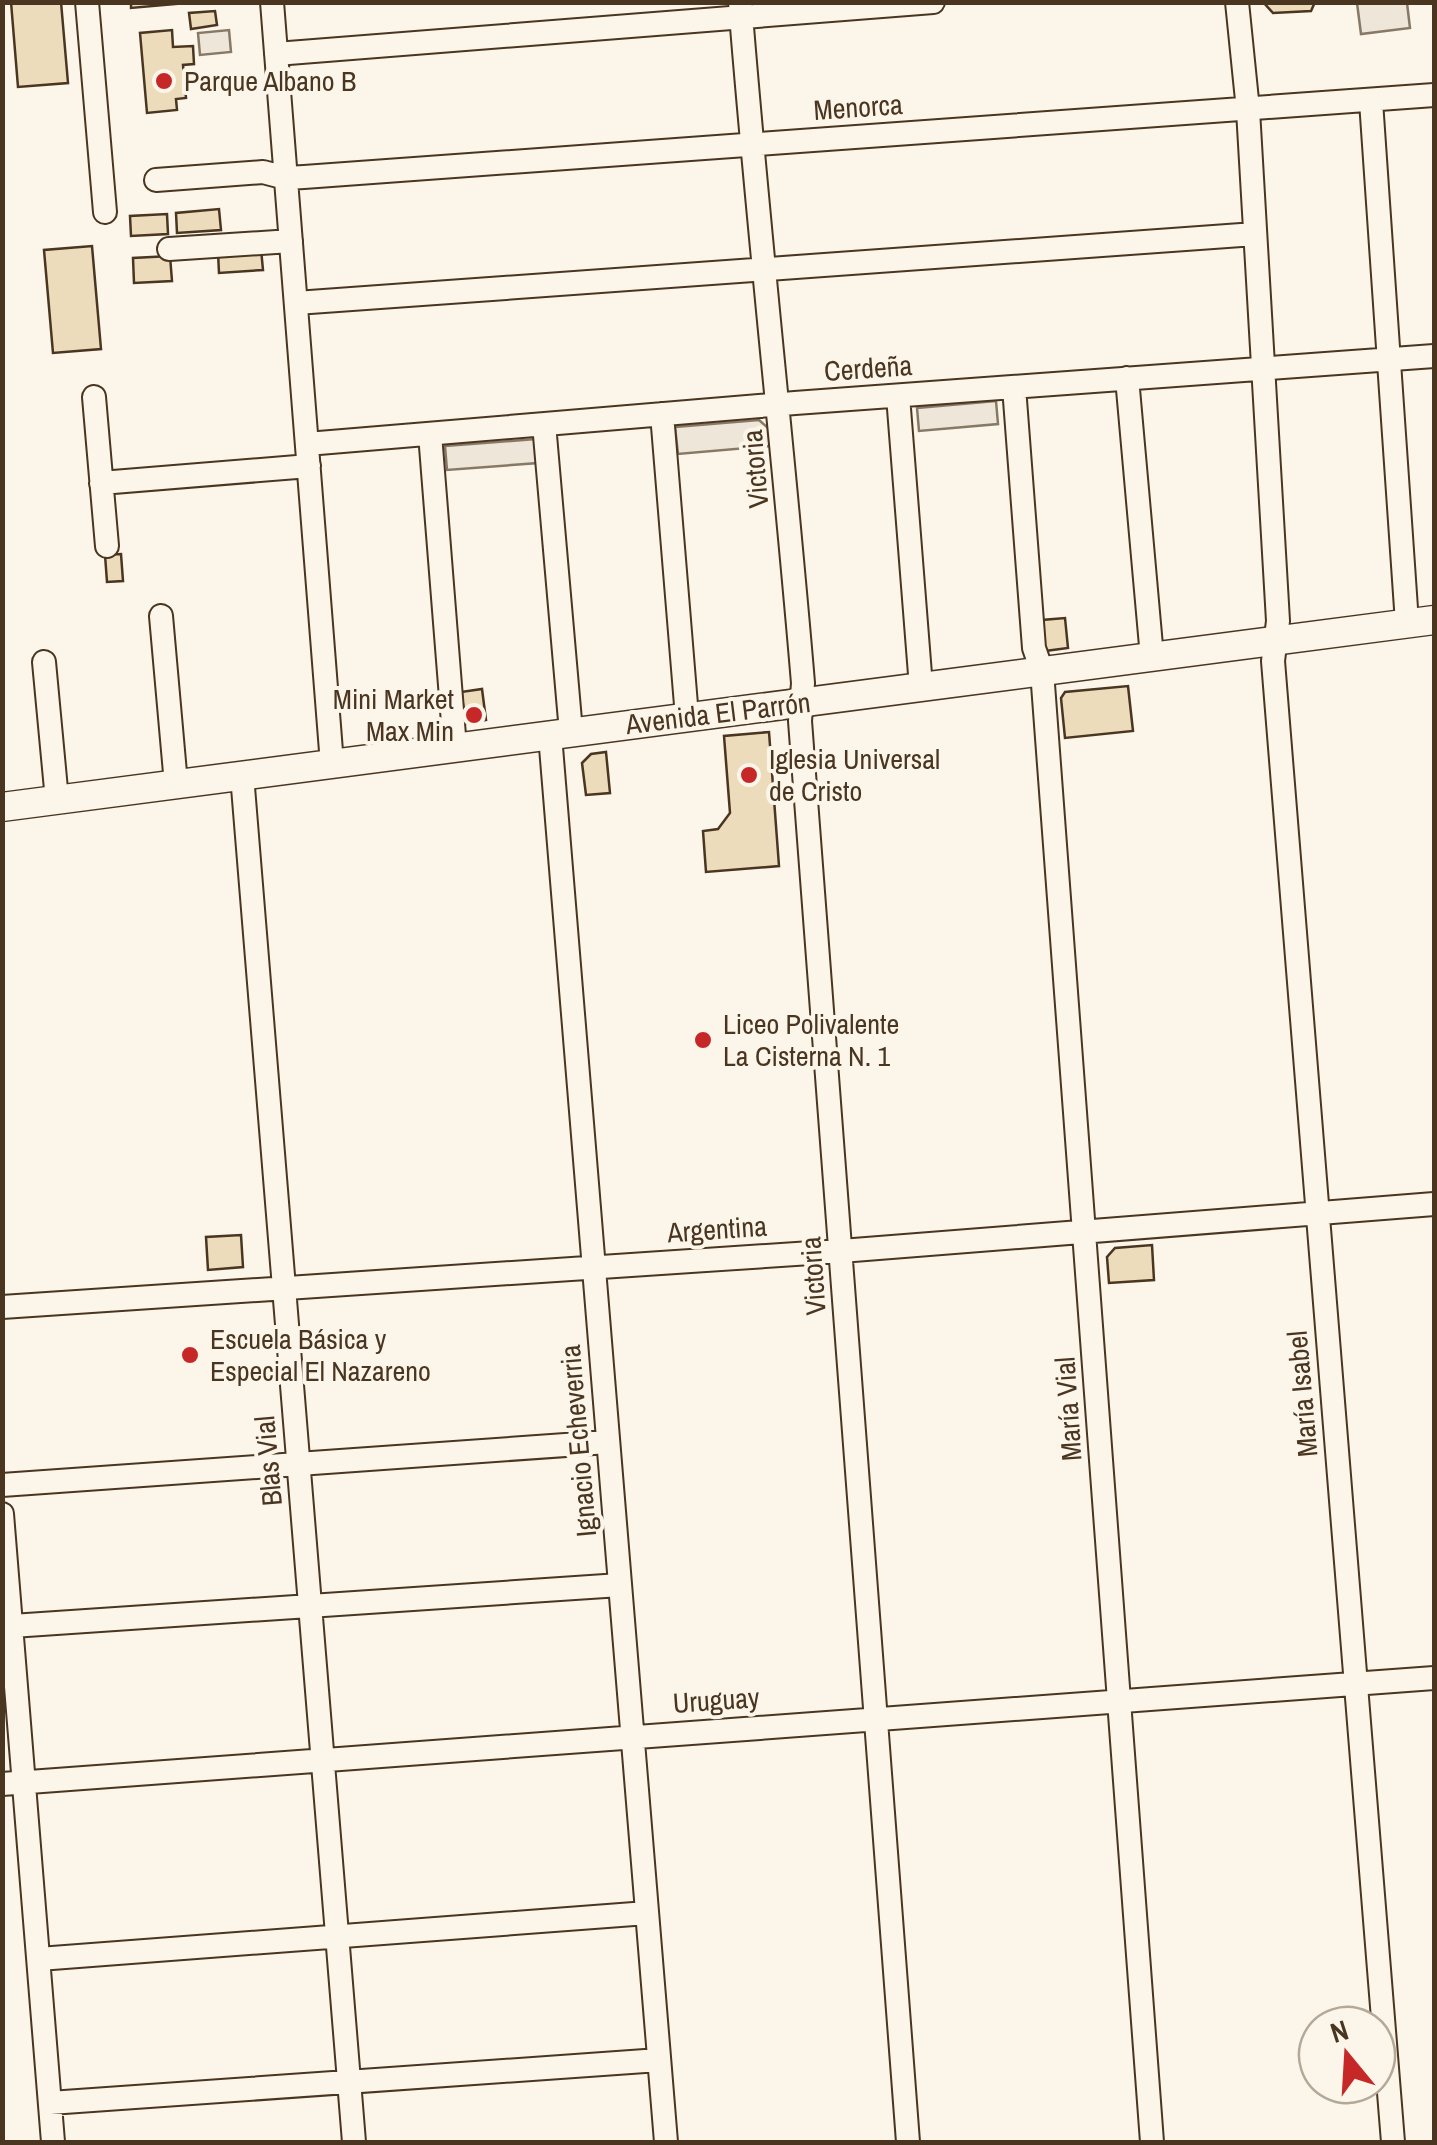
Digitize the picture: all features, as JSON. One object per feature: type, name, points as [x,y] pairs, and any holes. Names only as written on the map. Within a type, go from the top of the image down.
[{"type":"main road","name":"Avenida El Parrón","points":[[2,807],[1421,622]]},
{"type":"street","points":[[88,2],[105,212]]},
{"type":"street","points":[[272,2],[332,764]]},
{"type":"street","points":[[276,54],[741,10],[933,2]]},
{"type":"street","name":"María Isabel","points":[[1237,2],[1248,110],[1278,622],[1274,661],[1393,2142]]},
{"type":"street","name":"Victoria","points":[[741,10],[803,683],[800,721],[908,2142]]},
{"type":"street","name":"Menorca","points":[[156,180],[262,172],[286,178],[1434,95]]},
{"type":"street","points":[[1371,101],[1389,359],[1421,622]]},
{"type":"street","points":[[296,303],[1255,234]]},
{"type":"street","points":[[169,249],[291,241]]},
{"type":"street","name":"Cerdeña","points":[[101,483],[430,434],[1434,356]]},
{"type":"street","points":[[1127,378],[1152,656]]},
{"type":"street","name":"María Vial","points":[[1014,387],[1034,648],[1042,671],[1152,2142]]},
{"type":"street","points":[[94,396],[107,546]]},
{"type":"street","points":[[898,396],[920,687]]},
{"type":"street","points":[[662,414],[687,718]]},
{"type":"street","name":"Ignacio Echeverria","points":[[544,424],[594,1267],[666,2142]]},
{"type":"street","points":[[430,434],[455,748]]},
{"type":"street","points":[[161,616],[176,784]]},
{"type":"street","points":[[44,662],[57,800]]},
{"type":"street","name":"Blas Vial","points":[[242,775],[354,2142]]},
{"type":"street","name":"Argentina","points":[[2,1307],[841,1251],[1434,1204]]},
{"type":"street","points":[[2,1485],[608,1442]]},
{"type":"street","points":[[2,1514],[12,1626],[13,1784],[39,1959],[54,2142]]},
{"type":"street","points":[[12,1626],[620,1585]]},
{"type":"street","name":"Uruguay","points":[[13,1784],[1434,1678]]},
{"type":"street","points":[[39,1959],[647,1913]]},
{"type":"street","points":[[50,2102],[659,2060]]},
{"type":"shaded area","points":[[1357,3],[1407,3],[1410,28],[1361,34]]},
{"type":"shaded area","points":[[229,30],[231,52],[200,55],[198,33]]},
{"type":"shaded area","points":[[996,401],[998,424],[919,431],[917,408]]},
{"type":"shaded area","points":[[759,420],[768,428],[770,446],[678,454],[675,427]]},
{"type":"shaded area","points":[[536,439],[538,463],[447,470],[445,446]]},
{"type":"building","points":[[11,2],[61,2],[68,83],[18,87]]},
{"type":"building","points":[[131,2],[198,2],[131,8]]},
{"type":"building","points":[[1263,2],[1315,2],[1311,11],[1273,13]]},
{"type":"building","points":[[215,11],[217,25],[191,29],[189,13]]},
{"type":"building","name":"Parque Albano B","points":[[172,30],[173,47],[193,46],[194,64],[183,65],[186,98],[176,99],[177,110],[147,113],[140,33]]},
{"type":"building","points":[[219,209],[221,230],[177,233],[176,213]]},
{"type":"building","points":[[167,214],[168,234],[131,236],[130,216]]},
{"type":"building","points":[[92,246],[101,349],[53,353],[44,250]]},
{"type":"building","points":[[261,249],[263,270],[219,273],[218,252]]},
{"type":"building","points":[[170,256],[172,281],[134,283],[133,258]]},
{"type":"building","points":[[121,554],[123,581],[107,582],[105,555]]},
{"type":"building","points":[[1065,618],[1068,648],[1045,651],[1042,620]]},
{"type":"building","points":[[1128,686],[1133,731],[1065,738],[1061,698],[1065,692]]},
{"type":"building","points":[[482,689],[486,720],[466,723],[461,692]]},
{"type":"building","name":"Iglesia Universal de Cristo","points":[[769,732],[779,866],[706,872],[703,831],[718,829],[730,813],[724,736]]},
{"type":"building","points":[[606,752],[610,793],[586,795],[582,763],[591,754]]},
{"type":"building","points":[[241,1235],[243,1267],[208,1270],[206,1237]]},
{"type":"building","points":[[1152,1245],[1154,1280],[1109,1283],[1107,1257],[1115,1248]]},
{"type":"place","name":"Parque Albano B","points":[[164,81]]},
{"type":"place","name":"Mini Market Max Min","points":[[474,715]]},
{"type":"place","name":"Iglesia Universal de Cristo","points":[[749,775]]},
{"type":"place","name":"Liceo Polivalente La Cisterna N. 1","points":[[703,1040]]},
{"type":"place","name":"Escuela Básica y Especial El Nazareno","points":[[190,1355]]}]
